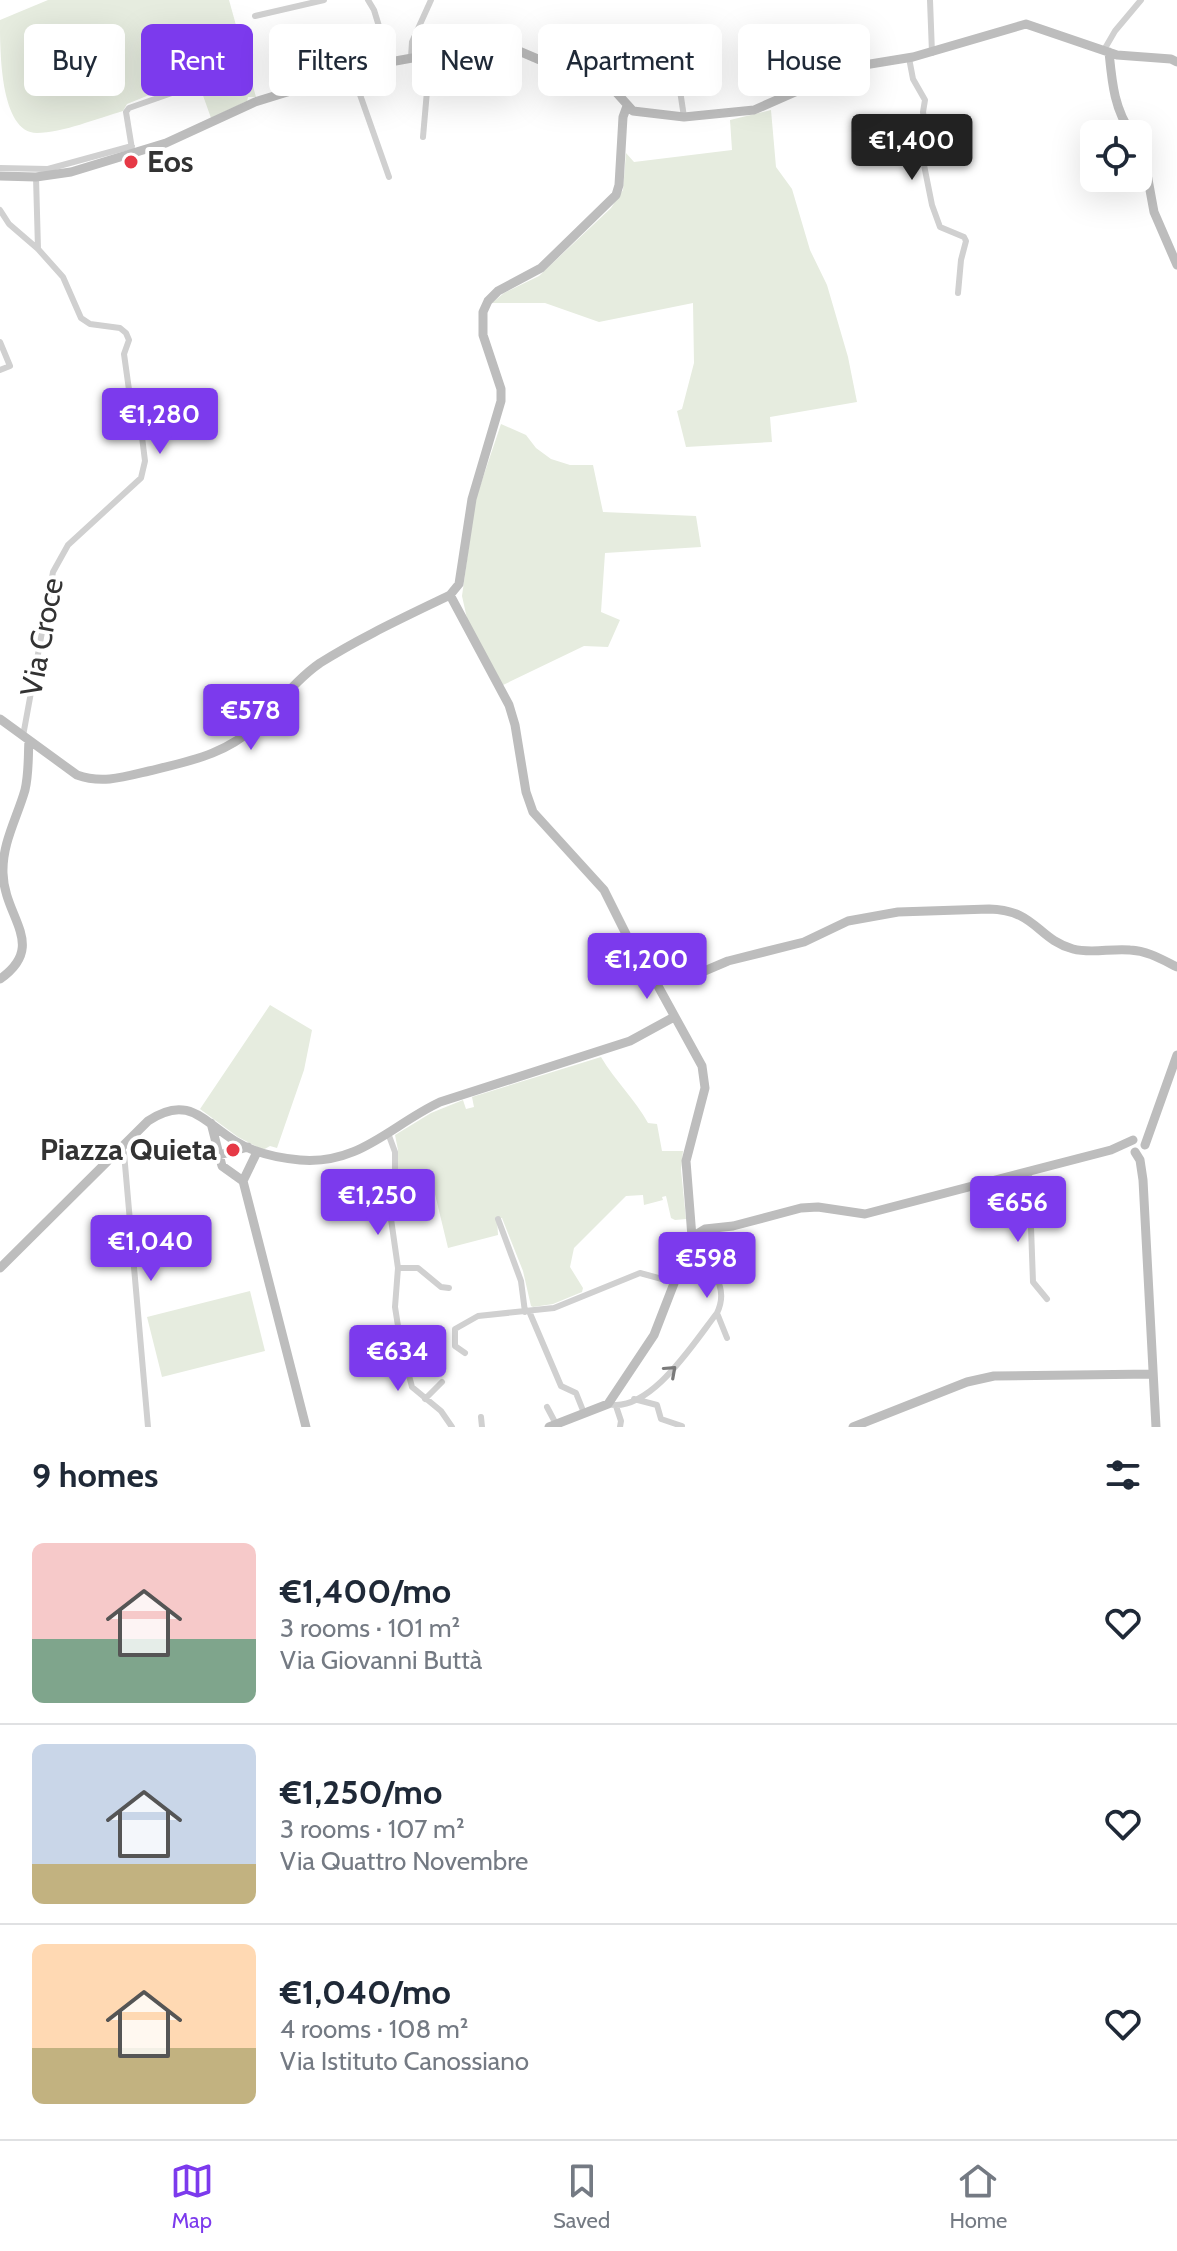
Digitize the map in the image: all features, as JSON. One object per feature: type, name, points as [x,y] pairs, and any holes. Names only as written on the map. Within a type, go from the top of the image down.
[{"type":"street","points":[[255,16],[324,0]]},
{"type":"street","points":[[368,0],[378,24]]},
{"type":"street","points":[[396,61],[411,58],[412,42],[431,0]]},
{"type":"street","points":[[930,0],[932,53]]},
{"type":"street","points":[[1122,120],[1115,103],[1107,51],[1115,31],[1141,0]]},
{"type":"street","points":[[522,52],[540,60],[588,66],[633,111],[645,115],[684,117],[754,110],[852,67],[932,53],[1026,24],[1124,56],[1177,62]]},
{"type":"street","points":[[1113,75],[1117,63],[1124,56]]},
{"type":"street","points":[[909,58],[913,79],[925,100],[926,131],[922,155],[932,205],[940,227],[964,237],[966,241],[958,293]]},
{"type":"street","points":[[132,149],[126,112],[129,108],[163,96]]},
{"type":"street","points":[[0,168],[48,169],[166,143],[274,96]]},
{"type":"street","points":[[360,96],[389,177]]},
{"type":"street","points":[[423,137],[427,96]]},
{"type":"street","points":[[681,96],[684,117]]},
{"type":"street","points":[[0,719],[77,775],[98,781],[202,758],[242,738],[321,663],[450,595],[459,584],[472,499],[501,401],[501,389],[483,335],[483,312],[498,291],[541,268],[616,195],[623,117],[627,106]]},
{"type":"street","points":[[0,176],[36,177],[71,172],[132,149]]},
{"type":"street","points":[[36,177],[38,249]]},
{"type":"street","points":[[1150,192],[1154,212],[1177,265]]},
{"type":"street","name":"Via Croce","points":[[0,210],[9,224],[38,249],[63,277],[81,318],[90,324],[120,328],[128,336],[124,357],[145,461],[141,478],[68,545],[53,572],[26,738]]},
{"type":"street","points":[[0,342],[10,366],[0,370]]},
{"type":"street","points":[[450,595],[509,705],[518,737],[526,792],[533,812],[604,890],[632,946],[657,976],[688,978],[728,961],[804,942],[848,921],[898,912],[989,909],[1004,909],[1024,916],[1053,940],[1072,949],[1133,950],[1153,954],[1175,965]]},
{"type":"street","points":[[0,979],[18,964],[23,950],[18,926],[7,901],[3,873],[6,842],[25,789],[26,738]]},
{"type":"street","points":[[657,976],[658,986],[702,1066],[706,1080],[686,1161],[692,1237]]},
{"type":"street","points":[[219,1155],[253,1150],[295,1159],[326,1160],[359,1151],[440,1102],[630,1041],[674,1017]]},
{"type":"street","points":[[1143,1180],[1145,1145],[1177,1055]]},
{"type":"street","points":[[0,1268],[148,1121],[170,1110],[184,1109],[253,1150]]},
{"type":"street","points":[[612,1405],[654,1335],[684,1252],[692,1237],[705,1229],[733,1226],[801,1208],[818,1207],[865,1214],[1134,1145],[1155,1113]]},
{"type":"street","points":[[211,1123],[222,1166],[243,1181]]},
{"type":"street","points":[[388,1133],[395,1152],[391,1219],[398,1268],[395,1307],[400,1334],[412,1387],[441,1411],[452,1427]]},
{"type":"street","points":[[1134,1145],[1140,1152],[1145,1145]]},
{"type":"street","points":[[1134,1145],[1143,1180],[1156,1427]]},
{"type":"street","points":[[121,1147],[129,1201],[148,1427]]},
{"type":"street","points":[[253,1150],[243,1181],[306,1427]]},
{"type":"street","points":[[1029,1172],[1033,1282],[1047,1299]]},
{"type":"street","points":[[498,1219],[521,1281],[527,1311],[561,1386],[576,1393],[584,1414]]},
{"type":"street","points":[[547,1407],[554,1426],[634,1399],[680,1364],[717,1313],[722,1297],[705,1261],[684,1252]]},
{"type":"street","points":[[398,1268],[418,1268],[441,1287],[449,1288]]},
{"type":"street","points":[[465,1353],[455,1346],[457,1326],[478,1316],[554,1308],[640,1273],[673,1282]]},
{"type":"street","points":[[717,1313],[727,1338]]},
{"type":"street","points":[[853,1427],[983,1378],[1153,1374]]},
{"type":"street","points":[[425,1399],[442,1382]]},
{"type":"street","points":[[634,1399],[657,1405],[661,1419],[682,1426]]},
{"type":"street","points":[[612,1405],[621,1421],[620,1427]]},
{"type":"street","points":[[481,1417],[482,1427]]},
{"type":"shaded area","points":[[48,0],[229,0],[236,24],[141,24],[141,96],[147,96],[127,104],[123,111],[57,131],[37,133],[25,129],[16,120],[9,105],[2,69],[0,20]]},
{"type":"shaded area","points":[[253,86],[256,97],[248,97],[247,101],[211,118],[203,96],[253,96]]},
{"type":"shaded area","points":[[771,110],[776,167],[792,189],[810,250],[827,285],[848,357],[857,402],[770,417],[772,442],[686,447],[677,411],[682,409],[694,363],[693,303],[599,322],[545,303],[492,303],[504,293],[539,276],[611,208],[623,190],[626,153],[634,162],[732,150],[730,120]]},
{"type":"shaded area","points":[[501,424],[526,435],[536,448],[551,459],[570,465],[593,465],[603,512],[696,516],[701,547],[605,553],[601,612],[620,620],[608,647],[584,646],[503,685],[468,623],[462,596],[475,501]]},
{"type":"shaded area","points":[[270,1005],[312,1030],[304,1070],[277,1148],[270,1146],[263,1150],[238,1137],[200,1109]]},
{"type":"shaded area","points":[[601,1057],[648,1123],[657,1124],[662,1151],[683,1151],[681,1170],[686,1219],[671,1218],[666,1196],[662,1197],[663,1200],[644,1205],[643,1195],[626,1196],[574,1248],[570,1267],[583,1288],[582,1292],[553,1304],[533,1307],[502,1218],[497,1219],[498,1235],[448,1248],[434,1190],[397,1199],[398,1150],[395,1135],[431,1113],[463,1100],[466,1109],[474,1107],[472,1097]]},
{"type":"shaded area","points":[[250,1291],[265,1351],[162,1377],[147,1317]]},
{"type":"place","name":"Eos","points":[[131,162]]},
{"type":"place","name":"Piazza Quieta","points":[[233,1150]]}]
